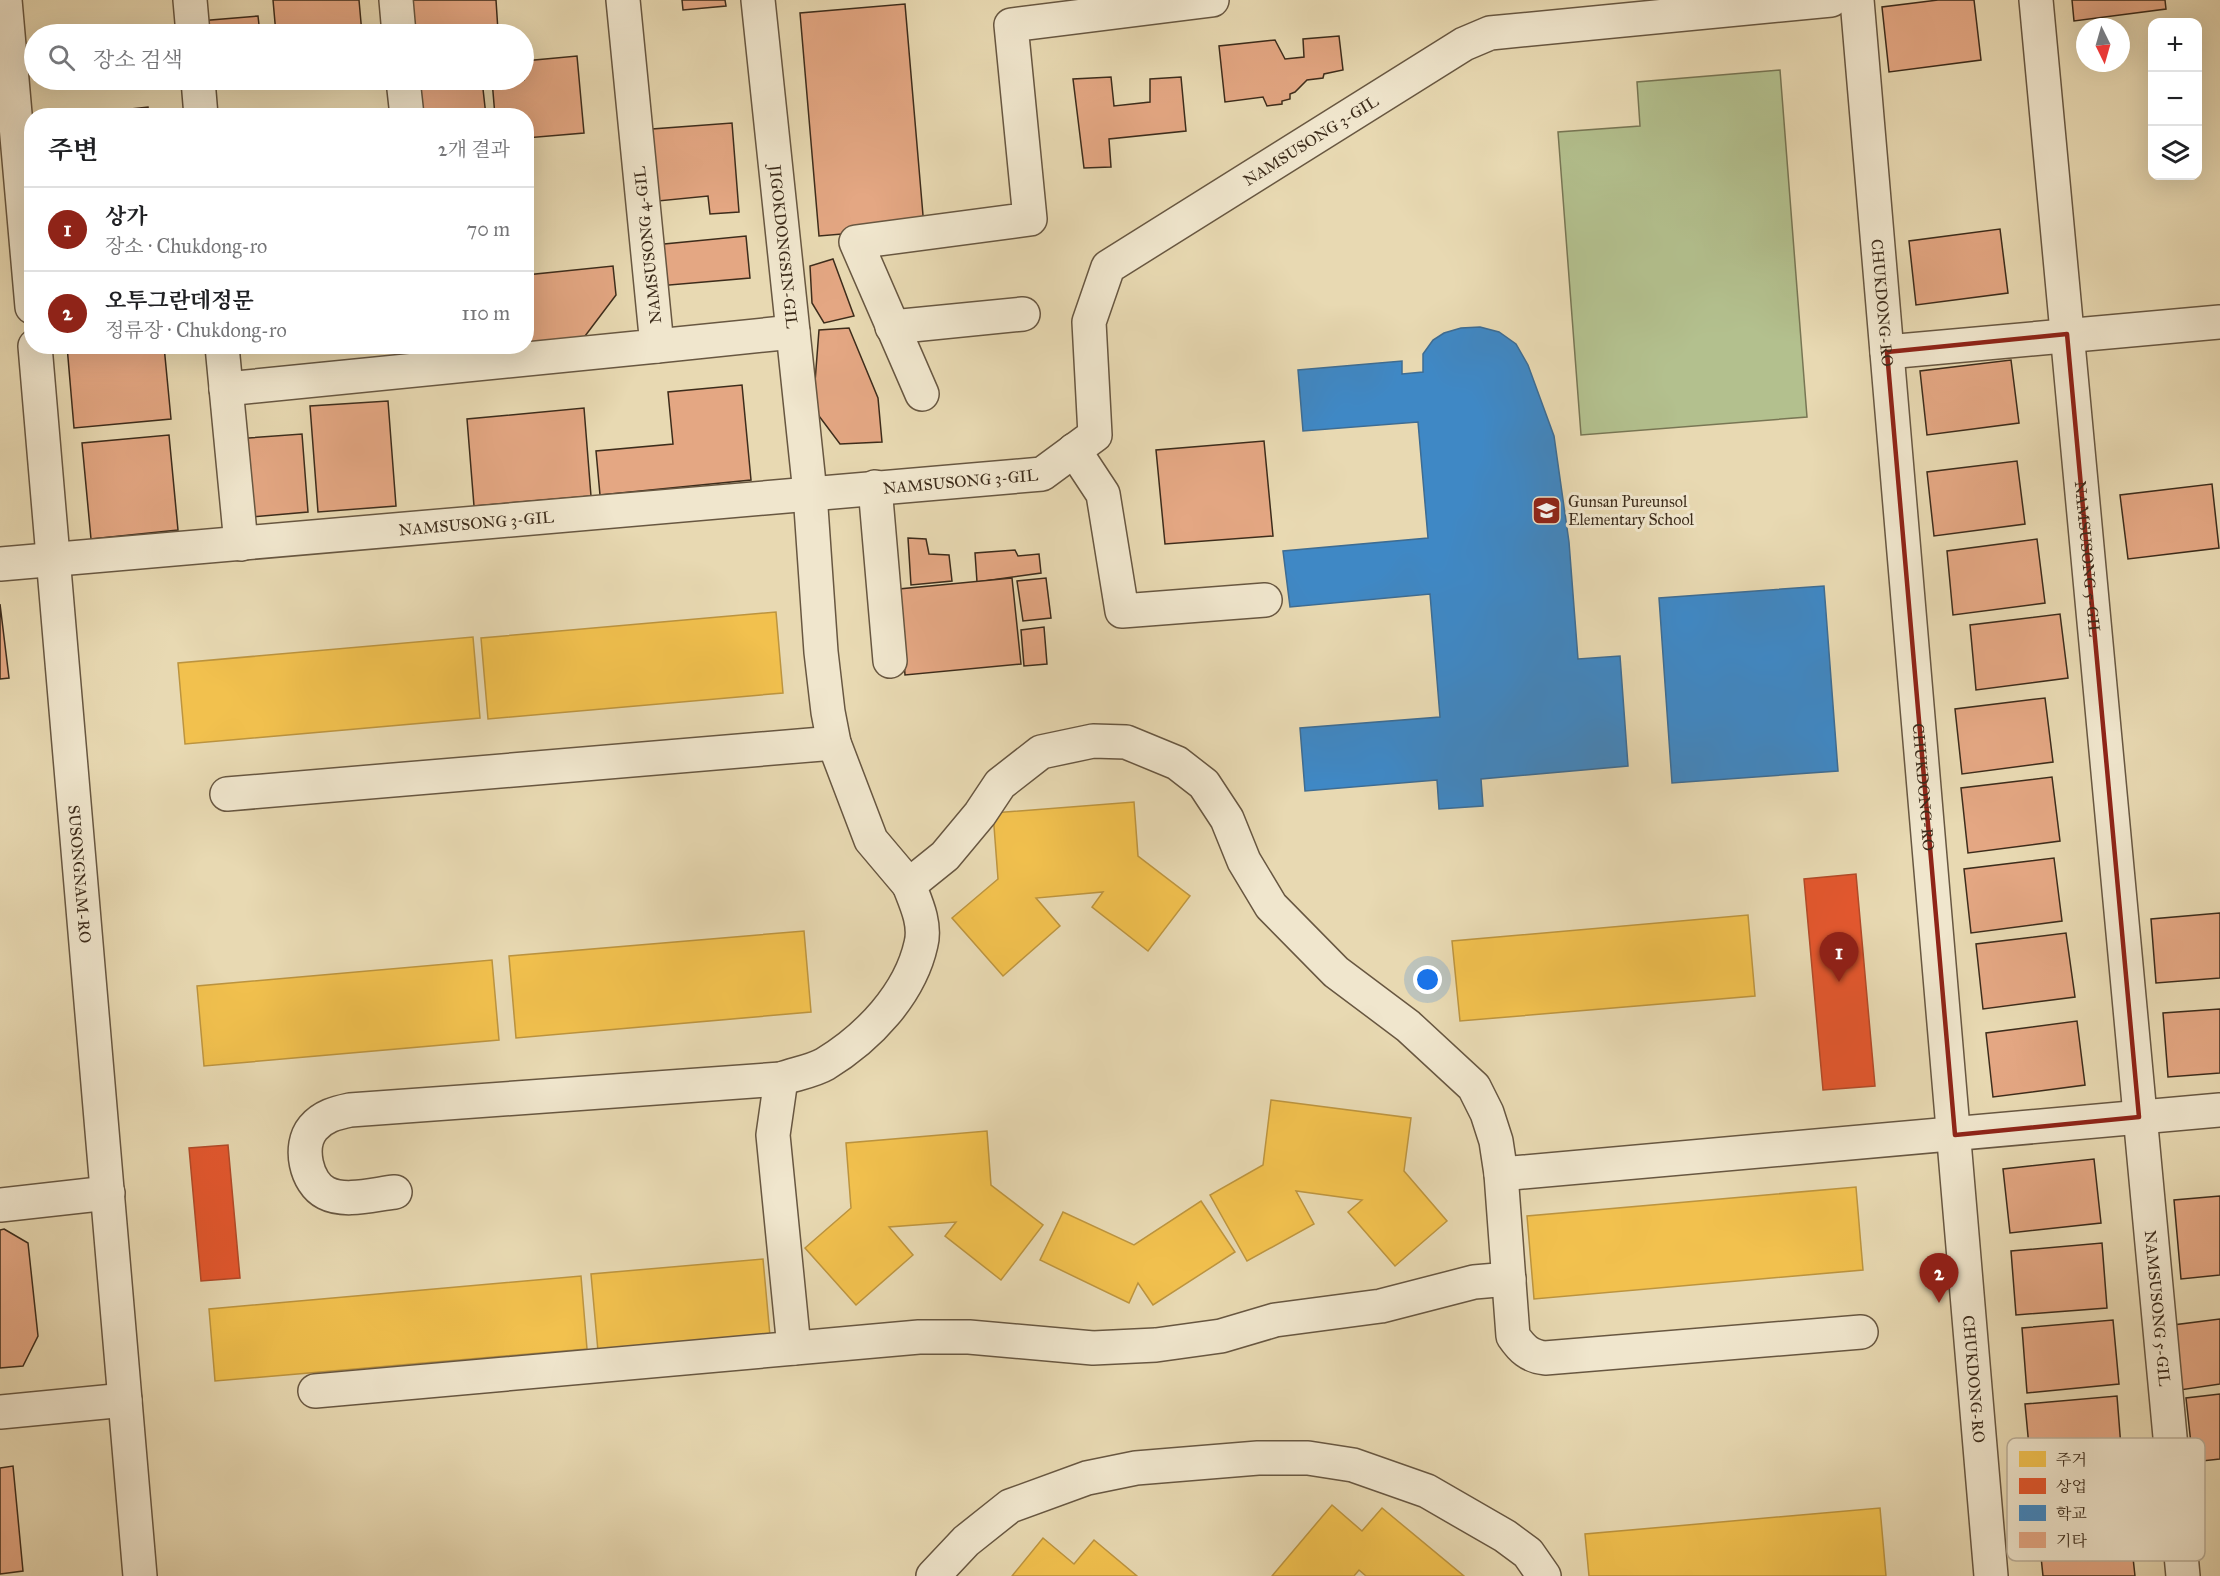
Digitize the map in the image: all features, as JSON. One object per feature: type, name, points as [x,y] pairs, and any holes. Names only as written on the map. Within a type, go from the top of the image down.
[{"type":"street","points":[[5,0],[24,217]]},
{"type":"street","points":[[190,0],[193,24]]},
{"type":"street","points":[[396,0],[398,24]]},
{"type":"street","name":"NAMSUSONG 4-GIL","points":[[534,353],[657,346],[623,0]]},
{"type":"street","name":"JIGOKDONGSIN-GIL","points":[[395,1192],[345,1197],[328,1194],[315,1186],[308,1172],[306,1148],[312,1129],[328,1115],[350,1110],[781,1079],[823,1065],[864,1036],[904,988],[922,942],[920,913],[909,885],[871,840],[834,743],[821,652],[810,493],[758,0]]},
{"type":"street","points":[[922,394],[856,242],[1030,219],[1011,25],[1212,0]]},
{"type":"street","name":"NAMSUSONG 3-GIL","points":[[0,564],[1042,474],[1095,435],[1089,322],[1108,267],[1464,44],[1490,33],[1831,0]]},
{"type":"street","name":"CHUKDONG-RO","points":[[1857,0],[1991,1576]]},
{"type":"street","name":"NAMSUSONG 5-GIL","points":[[2036,0],[2169,1438]]},
{"type":"street","points":[[199,90],[200,108]]},
{"type":"street","points":[[405,90],[406,108]]},
{"type":"street","points":[[892,327],[1023,314]]},
{"type":"street","points":[[1887,352],[2220,322]]},
{"type":"street","points":[[657,346],[793,332]]},
{"type":"street","name":"SUSONGNAM-RO","points":[[36,354],[140,1576]]},
{"type":"street","points":[[223,354],[241,544]]},
{"type":"street","name":"NAMSUSONG 4-GIL","points":[[226,389],[430,358],[506,354]]},
{"type":"street","points":[[1074,450],[1103,494],[1122,611],[1265,600]]},
{"type":"street","points":[[875,488],[890,662]]},
{"type":"street","points":[[909,885],[945,856],[980,814],[1000,784],[1041,752],[1093,741],[1125,742],[1177,763],[1204,784],[1227,819],[1244,861],[1271,906],[1336,972],[1408,1026],[1474,1087],[1487,1113],[1496,1141],[1501,1174],[1513,1336],[1523,1350],[1534,1356],[1545,1358],[1861,1332]]},
{"type":"street","points":[[228,794],[834,743]]},
{"type":"street","points":[[781,1079],[773,1135],[794,1348]]},
{"type":"street","points":[[1501,1174],[2220,1110]]},
{"type":"street","points":[[0,1205],[108,1193]]},
{"type":"street","points":[[315,1391],[919,1337],[969,1337],[1094,1348],[1156,1345],[1221,1336],[1275,1320],[1381,1306],[1474,1282],[1509,1279]]},
{"type":"street","points":[[0,1412],[125,1400]]},
{"type":"street","points":[[933,1576],[966,1541],[1010,1506],[1088,1478],[1136,1468],[1258,1458],[1308,1458],[1353,1465],[1427,1491],[1505,1536],[1528,1553],[1544,1576]]},
{"type":"street","name":"NAMSUSONG 5-GIL","points":[[2181,1561],[2183,1576]]},
{"type":"highlighted area","points":[[2067,334],[2139,1117],[1955,1135],[1887,352]]},
{"type":"green space","points":[[1780,70],[1807,417],[1581,435],[1558,132],[1640,126],[1637,82]]},
{"type":"building: 주거","points":[[776,612],[783,693],[488,719],[481,638]]},
{"type":"building: 주거","points":[[473,637],[480,718],[185,744],[178,663]]},
{"type":"building: 주거","points":[[1134,802],[1138,856],[1190,896],[1148,951],[1092,907],[1103,892],[1036,898],[1060,926],[1003,976],[952,918],[998,879],[993,813]]},
{"type":"building: 주거","points":[[1748,915],[1755,996],[1460,1021],[1452,941]]},
{"type":"building: 주거","points":[[804,931],[811,1012],[516,1038],[509,956]]},
{"type":"building: 주거","points":[[492,960],[499,1040],[204,1066],[197,986]]},
{"type":"building: 주거","points":[[1271,1100],[1411,1118],[1404,1171],[1447,1221],[1395,1266],[1348,1212],[1362,1200],[1296,1191],[1314,1224],[1247,1261],[1210,1195],[1263,1165]]},
{"type":"building: 주거","points":[[987,1131],[991,1185],[1043,1225],[1001,1280],[945,1236],[956,1222],[889,1227],[913,1255],[856,1305],[805,1248],[851,1208],[846,1143]]},
{"type":"building: 주거","points":[[1856,1187],[1863,1270],[1534,1299],[1527,1216]]},
{"type":"building: 주거","points":[[1201,1201],[1235,1252],[1153,1305],[1138,1283],[1129,1303],[1040,1260],[1063,1212],[1134,1245]]},
{"type":"building: 주거","points":[[763,1259],[770,1336],[598,1351],[591,1274]]},
{"type":"building: 주거","points":[[581,1276],[587,1349],[215,1381],[209,1309]]},
{"type":"building: 주거","points":[[1332,1505],[1362,1531],[1382,1508],[1464,1576],[1366,1576],[1359,1570],[1354,1576],[1272,1576]]},
{"type":"building: 주거","points":[[1880,1508],[1886,1576],[1589,1576],[1585,1534]]},
{"type":"building: 주거","points":[[1043,1538],[1074,1564],[1094,1540],[1137,1576],[1012,1576]]},
{"type":"building: 상업","points":[[1856,874],[1875,1086],[1823,1090],[1804,879]]},
{"type":"building: 상업","points":[[228,1145],[240,1278],[201,1281],[189,1148]]},
{"type":"building: 학교","points":[[1480,327],[1499,332],[1516,344],[1528,365],[1554,436],[1569,542],[1578,659],[1620,656],[1628,766],[1481,779],[1483,806],[1439,809],[1437,780],[1305,791],[1300,728],[1440,717],[1430,594],[1290,607],[1283,551],[1428,538],[1418,422],[1303,431],[1298,370],[1402,361],[1402,374],[1423,372],[1423,354],[1433,340],[1444,333],[1461,328]]},
{"type":"building: 학교","points":[[1824,586],[1838,771],[1672,783],[1659,598]]},
{"type":"building: 기타","points":[[273,0],[359,0],[361,24],[275,24]]},
{"type":"building: 기타","points":[[411,0],[496,0],[498,24],[413,24]]},
{"type":"building: 기타","points":[[682,0],[725,0],[726,6],[683,10]]},
{"type":"building: 기타","points":[[1938,0],[1974,0],[1981,60],[1889,72],[1882,7]]},
{"type":"building: 기타","points":[[2072,0],[2165,0],[2166,9],[2097,18],[2076,18],[2074,21]]},
{"type":"building: 기타","points":[[905,4],[924,227],[819,236],[800,13]]},
{"type":"building: 기타","points":[[258,16],[259,24],[199,24],[199,21]]},
{"type":"building: 기타","points":[[1339,36],[1343,70],[1324,74],[1323,78],[1307,80],[1290,94],[1290,99],[1282,101],[1282,104],[1267,106],[1263,97],[1225,102],[1219,46],[1275,40],[1285,59],[1304,57],[1303,39]]},
{"type":"building: 기타","points":[[577,56],[584,133],[534,137],[534,108],[494,108],[493,90],[534,90],[534,60]]},
{"type":"building: 기타","points":[[1111,77],[1114,106],[1150,102],[1150,79],[1181,77],[1186,131],[1109,139],[1111,167],[1084,168],[1073,79]]},
{"type":"building: 기타","points":[[413,90],[483,90],[485,108],[415,108]]},
{"type":"building: 기타","points":[[732,123],[739,212],[710,214],[708,196],[658,201],[652,129]]},
{"type":"building: 기타","points":[[2000,229],[2008,293],[1916,305],[1909,241]]},
{"type":"building: 기타","points":[[746,236],[750,278],[658,286],[654,245]]},
{"type":"building: 기타","points":[[833,259],[854,316],[824,323],[812,303],[810,266]]},
{"type":"building: 기타","points":[[613,266],[616,295],[579,344],[534,348],[534,274]]},
{"type":"building: 기타","points":[[849,328],[878,398],[882,442],[840,444],[813,408],[819,330]]},
{"type":"building: 기타","points":[[68,354],[165,354],[171,419],[74,428]]},
{"type":"building: 기타","points":[[452,354],[475,354],[454,356]]},
{"type":"building: 기타","points":[[2011,360],[2019,423],[1927,435],[1920,371]]},
{"type":"building: 기타","points":[[742,385],[751,480],[600,495],[596,451],[673,444],[668,392]]},
{"type":"building: 기타","points":[[388,401],[396,506],[318,512],[310,406]]},
{"type":"building: 기타","points":[[584,408],[591,496],[474,506],[467,419]]},
{"type":"building: 기타","points":[[302,434],[308,512],[240,518],[234,439]]},
{"type":"building: 기타","points":[[169,435],[178,530],[91,539],[82,443]]},
{"type":"building: 기타","points":[[1264,441],[1273,536],[1165,544],[1156,450]]},
{"type":"building: 기타","points":[[2017,461],[2025,524],[1934,536],[1927,472]]},
{"type":"building: 기타","points":[[2212,484],[2219,548],[2128,559],[2120,495]]},
{"type":"building: 기타","points":[[908,538],[926,539],[929,554],[949,555],[952,581],[911,585]]},
{"type":"building: 기타","points":[[2037,539],[2045,603],[1953,615],[1947,551]]},
{"type":"building: 기타","points":[[1015,550],[1018,556],[1039,554],[1041,573],[977,582],[975,553]]},
{"type":"building: 기타","points":[[1012,578],[1021,664],[905,675],[899,589]]},
{"type":"building: 기타","points":[[1046,578],[1051,618],[1023,621],[1017,581]]},
{"type":"building: 기타","points":[[0,604],[9,678],[0,679]]},
{"type":"building: 기타","points":[[2060,614],[2068,678],[1976,690],[1970,625]]},
{"type":"building: 기타","points":[[1044,627],[1047,664],[1024,666],[1021,630]]},
{"type":"building: 기타","points":[[2045,698],[2053,762],[1962,774],[1955,709]]},
{"type":"building: 기타","points":[[2052,777],[2060,841],[1968,853],[1961,788]]},
{"type":"building: 기타","points":[[2054,858],[2062,921],[1971,933],[1964,869]]},
{"type":"building: 기타","points":[[2220,913],[2220,978],[2156,983],[2151,919]]},
{"type":"building: 기타","points":[[2066,933],[2075,997],[1983,1009],[1976,944]]},
{"type":"building: 기타","points":[[2220,1009],[2220,1073],[2168,1077],[2163,1013]]},
{"type":"building: 기타","points":[[2077,1021],[2085,1085],[1993,1097],[1986,1033]]},
{"type":"building: 기타","points":[[2094,1159],[2101,1223],[2010,1233],[2003,1169]]},
{"type":"building: 기타","points":[[2220,1196],[2220,1275],[2181,1279],[2174,1200]]},
{"type":"building: 기타","points":[[4,1229],[28,1243],[38,1336],[23,1366],[0,1368],[0,1230]]},
{"type":"building: 기타","points":[[2102,1243],[2107,1308],[2016,1315],[2011,1251]]},
{"type":"building: 기타","points":[[2220,1319],[2220,1384],[2180,1390],[2173,1325]]},
{"type":"building: 기타","points":[[2113,1320],[2119,1384],[2027,1393],[2022,1328]]},
{"type":"building: 기타","points":[[2220,1394],[2220,1459],[2205,1461],[2205,1438],[2190,1438],[2186,1398]]},
{"type":"building: 기타","points":[[2117,1396],[2120,1438],[2028,1438],[2025,1404]]},
{"type":"building: 기타","points":[[13,1466],[23,1571],[0,1574],[0,1468]]},
{"type":"building: 기타","points":[[2041,1561],[2133,1561],[2135,1576],[2043,1576]]},
{"type":"place","name":"Gunsan Pureunsol Elementary School","points":[[1547,510]]},
{"type":"place","name":"상가","points":[[1839,982]]},
{"type":"place","name":"오투그란데정문","points":[[1939,1303]]}]
